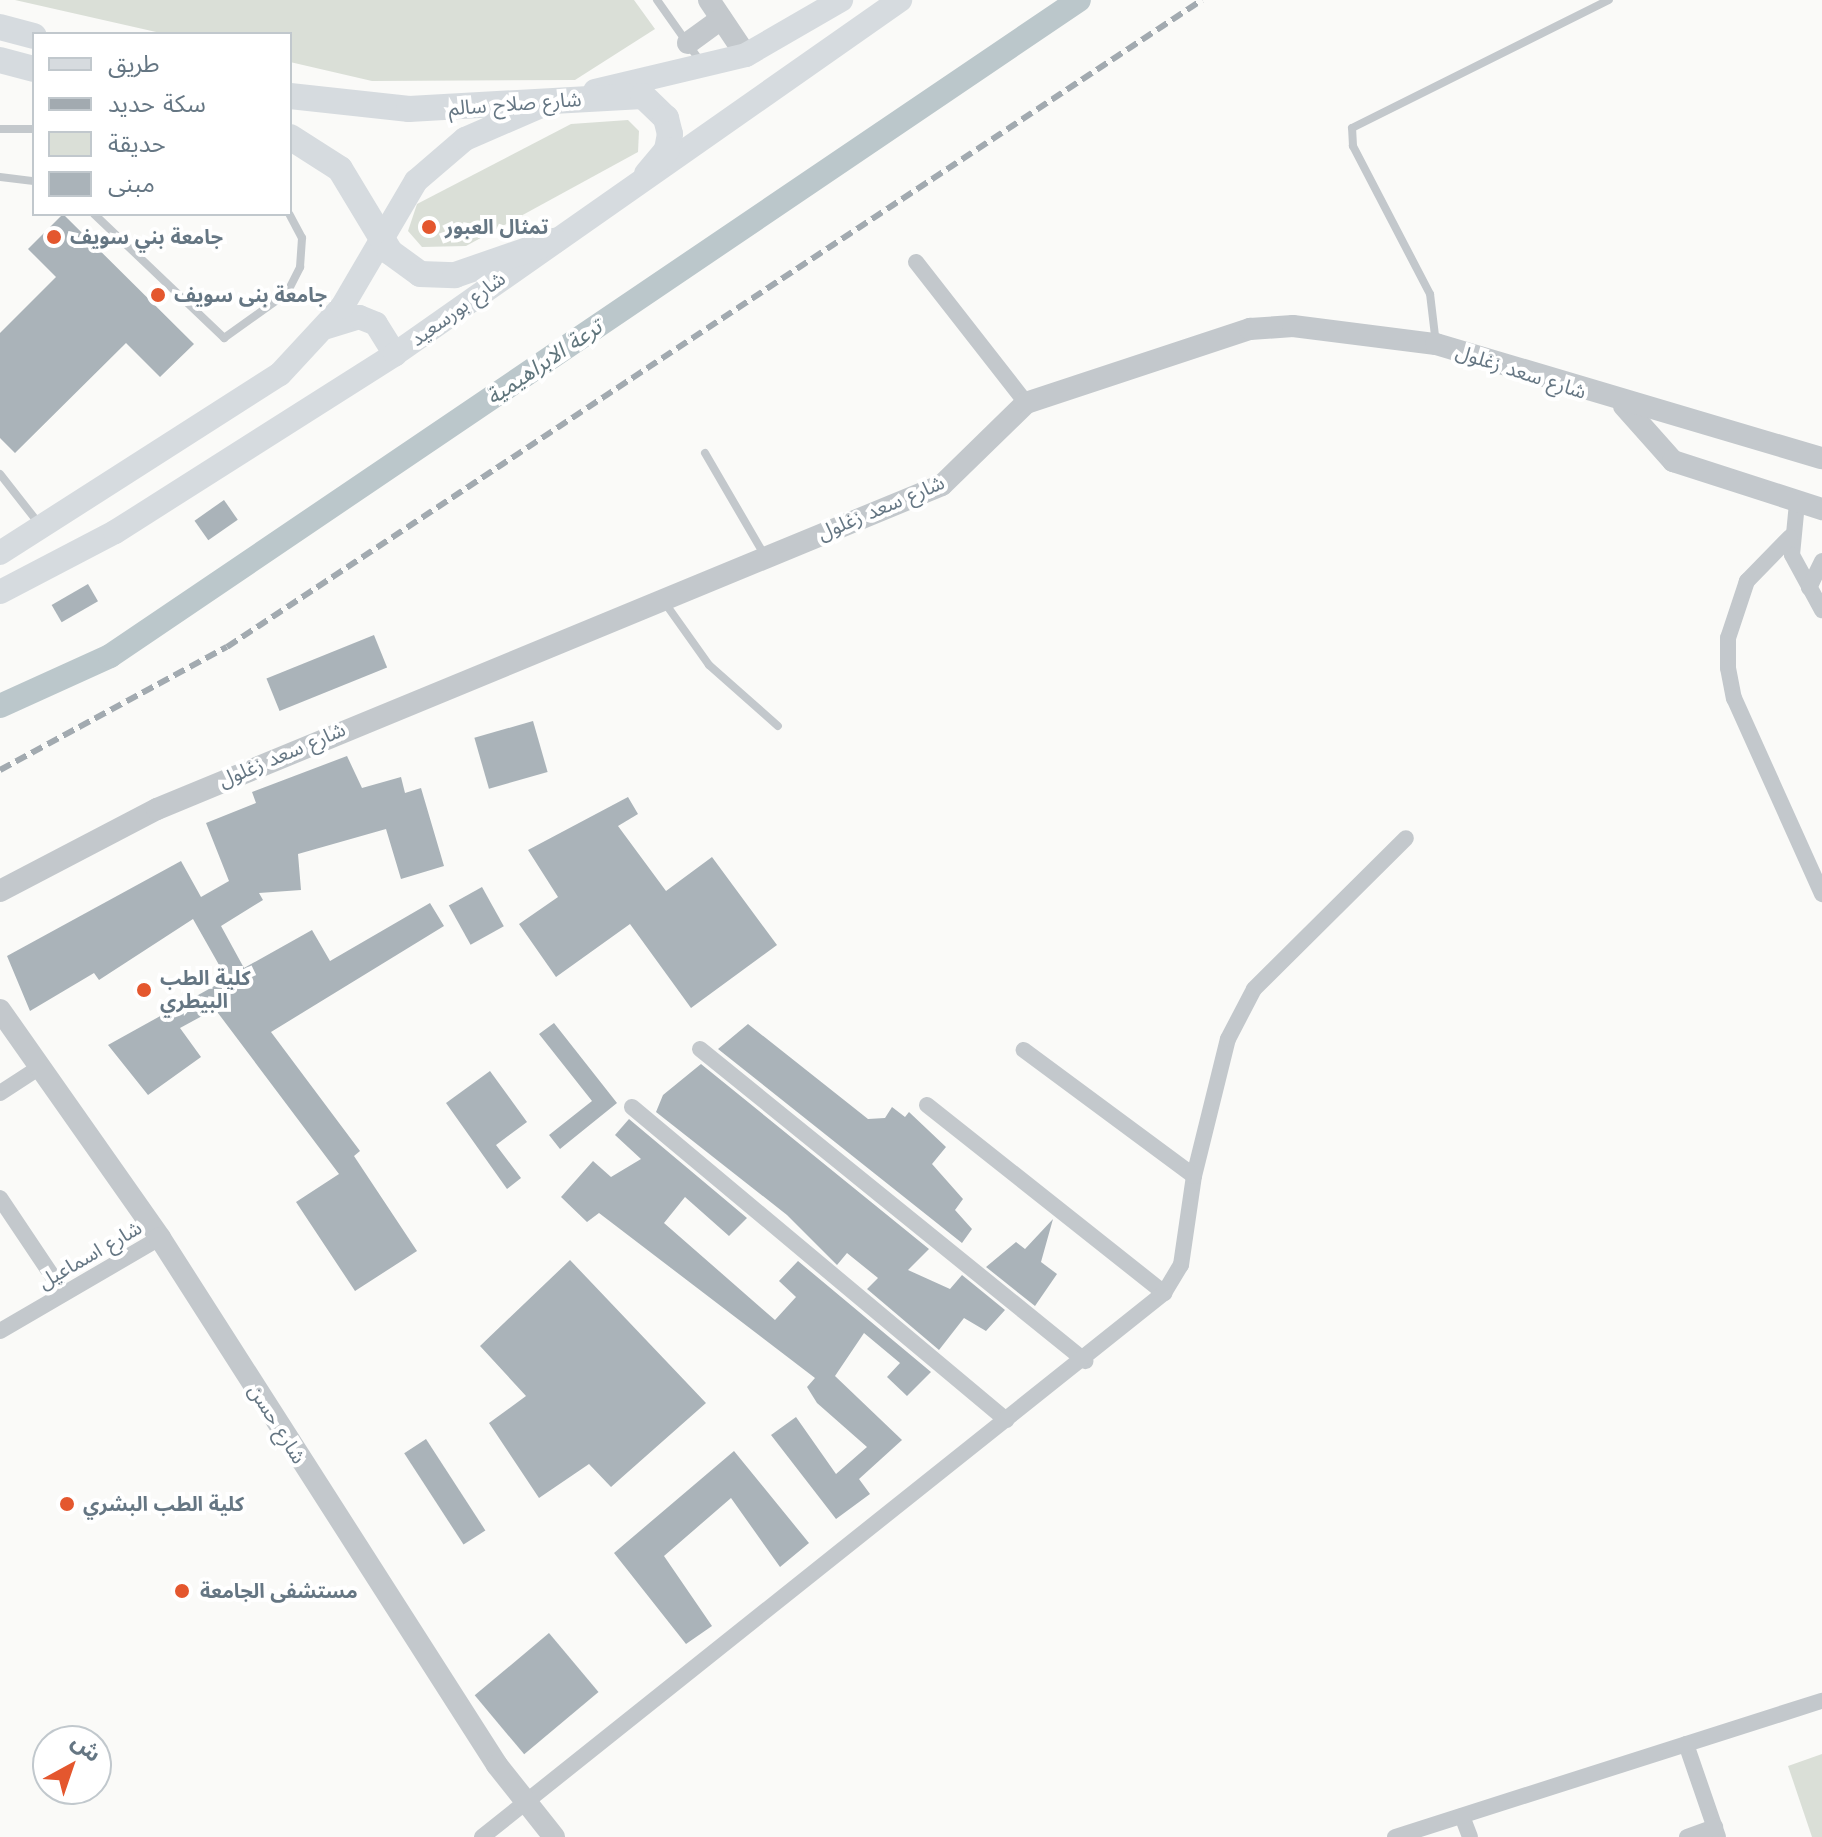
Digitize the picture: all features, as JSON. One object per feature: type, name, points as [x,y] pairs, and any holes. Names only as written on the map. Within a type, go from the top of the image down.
[{"type":"main road","points":[[0,553],[254,393],[325,329],[380,234],[439,158],[494,123],[554,102],[705,68],[746,55],[841,0]]},
{"type":"main road","name":"شارع بورسعيد","points":[[0,592],[115,532],[395,354],[647,174],[900,0]]},
{"type":"main road","points":[[0,27],[32,35]]},
{"type":"main road","points":[[0,60],[32,68]]},
{"type":"main road","name":"شارع صلاح سالم","points":[[292,96],[409,109],[554,102],[628,94],[657,105],[670,134],[663,157],[647,174]]},
{"type":"main road","points":[[292,138],[340,169],[380,234],[405,266],[438,277],[554,241]]},
{"type":"main road","points":[[325,329],[359,317],[383,330],[395,354]]},
{"type":"street","points":[[688,43],[715,9],[746,55]]},
{"type":"street","points":[[916,262],[1026,403]]},
{"type":"street","name":"شارع سعد زغلول","points":[[0,891],[157,809],[942,485],[1026,403],[1250,329],[1293,326],[1436,344],[1623,405],[1822,458]]},
{"type":"street","points":[[1623,405],[1673,461],[1822,509]]},
{"type":"street","points":[[1797,503],[1790,537],[1809,588],[1822,610]]},
{"type":"street","points":[[1790,537],[1747,581],[1728,638],[1728,668],[1734,698],[1815,859],[1822,894]]},
{"type":"street","points":[[1809,588],[1822,561]]},
{"type":"street","points":[[482,1837],[526,1797],[1085,1361],[1164,1293],[1181,1265],[1194,1176],[1228,1039],[1254,989],[1406,838]]},
{"type":"street","name":"شارع حسن","points":[[0,1010],[160,1238],[360,1557],[554,1837]]},
{"type":"street","points":[[700,1049],[1085,1361]]},
{"type":"street","points":[[1024,1050],[1194,1176]]},
{"type":"street","points":[[0,1093],[40,1067]]},
{"type":"street","points":[[927,1105],[1164,1293]]},
{"type":"street","points":[[632,1107],[1006,1420]]},
{"type":"street","points":[[0,1198],[63,1292]]},
{"type":"street","name":"شارع اسماعيل","points":[[0,1331],[160,1238]]},
{"type":"street","points":[[1395,1837],[1822,1701]]},
{"type":"street","points":[[1686,1744],[1716,1832],[1687,1837]]},
{"type":"street","points":[[1462,1816],[1470,1837]]},
{"type":"lane","points":[[657,0],[705,68]]},
{"type":"lane","points":[[1436,344],[1430,294],[1353,146],[1352,128],[1609,0]]},
{"type":"lane","points":[[0,129],[32,129]]},
{"type":"lane","points":[[0,177],[32,181]]},
{"type":"lane","points":[[96,216],[224,338],[287,293],[300,267],[302,238],[290,216]]},
{"type":"lane","points":[[705,453],[765,556]]},
{"type":"lane","points":[[0,474],[44,528]]},
{"type":"lane","points":[[663,599],[709,665],[778,726]]},
{"type":"green space","points":[[15,0],[634,0],[655,29],[575,80],[372,81],[292,62],[292,32],[156,32]]},
{"type":"green space","points":[[628,120],[639,131],[638,152],[466,246],[422,247],[408,231],[417,204],[571,124]]},
{"type":"green space","points":[[1822,1754],[1822,1837],[1812,1837],[1788,1766]]},
{"type":"building","points":[[61,216],[65,216],[194,344],[160,377],[126,343],[15,453],[0,438],[0,333],[56,277],[28,249]]},
{"type":"building","points":[[224,500],[238,520],[208,540],[195,521]]},
{"type":"building","points":[[88,584],[98,601],[62,622],[52,605]]},
{"type":"building","points":[[374,635],[387,667],[280,711],[266,678]]},
{"type":"building","points":[[533,721],[548,772],[489,789],[474,738]]},
{"type":"building","points":[[347,756],[362,788],[401,777],[405,793],[421,788],[444,866],[401,879],[386,829],[298,854],[301,890],[259,893],[263,900],[221,926],[244,968],[312,930],[330,961],[430,903],[444,926],[271,1032],[360,1151],[354,1156],[417,1251],[355,1291],[296,1202],[339,1174],[215,1009],[180,1028],[201,1057],[148,1095],[108,1045],[227,979],[193,919],[99,980],[94,973],[30,1011],[7,956],[181,861],[201,897],[229,881],[206,823],[256,803],[252,792]]},
{"type":"building","points":[[628,797],[638,814],[618,826],[666,891],[712,857],[777,945],[691,1008],[630,924],[556,977],[519,924],[558,897],[528,850]]},
{"type":"building","points":[[482,887],[504,926],[471,945],[449,905]]},
{"type":"building","points":[[554,1023],[617,1103],[560,1149],[549,1135],[592,1101],[539,1034]]},
{"type":"building","points":[[748,1024],[868,1119],[885,1118],[892,1107],[905,1117],[909,1112],[946,1147],[932,1164],[963,1199],[955,1210],[972,1229],[962,1243],[718,1049]]},
{"type":"building","points":[[701,1064],[929,1249],[908,1270],[950,1289],[962,1275],[1005,1310],[986,1331],[964,1318],[939,1350],[867,1289],[878,1278],[847,1253],[837,1265],[787,1215],[656,1112],[663,1095]]},
{"type":"building","points":[[490,1071],[527,1122],[496,1145],[521,1178],[507,1189],[446,1103]]},
{"type":"building","points":[[629,1119],[747,1218],[729,1236],[685,1197],[664,1223],[775,1320],[796,1297],[779,1281],[798,1261],[931,1372],[907,1396],[887,1377],[900,1363],[864,1333],[835,1376],[902,1440],[859,1479],[870,1494],[836,1519],[771,1435],[796,1417],[836,1474],[867,1447],[817,1403],[807,1387],[815,1378],[599,1213],[587,1222],[561,1197],[593,1161],[611,1177],[641,1159],[615,1135]]},
{"type":"building","points":[[1053,1219],[1041,1262],[1057,1274],[1035,1306],[986,1267],[1016,1242],[1025,1249]]},
{"type":"building","points":[[570,1260],[706,1403],[611,1487],[589,1464],[539,1498],[489,1423],[526,1396],[480,1346]]},
{"type":"building","points":[[426,1439],[485,1530],[464,1545],[404,1453]]},
{"type":"building","points":[[734,1451],[809,1543],[780,1567],[731,1498],[664,1556],[712,1626],[686,1644],[614,1553]]},
{"type":"building","points":[[549,1633],[598,1692],[524,1754],[475,1695]]},
{"type":"waterway","name":"ترعة الابراهيمية","points":[[0,706],[110,656],[1079,0]]},
{"type":"railway","points":[[0,770],[227,647],[1202,0]]},
{"type":"place","name":"تمثال العبور","points":[[429,227]]},
{"type":"place","name":"جامعة بني سويف","points":[[54,237]]},
{"type":"place","name":"جامعة بنى سويف","points":[[158,295]]},
{"type":"place","name":"كلية الطب البيطري","points":[[144,990]]},
{"type":"place","name":"كلية الطب البشري","points":[[67,1504]]},
{"type":"place","name":"مستشفى الجامعة","points":[[182,1591]]}]
